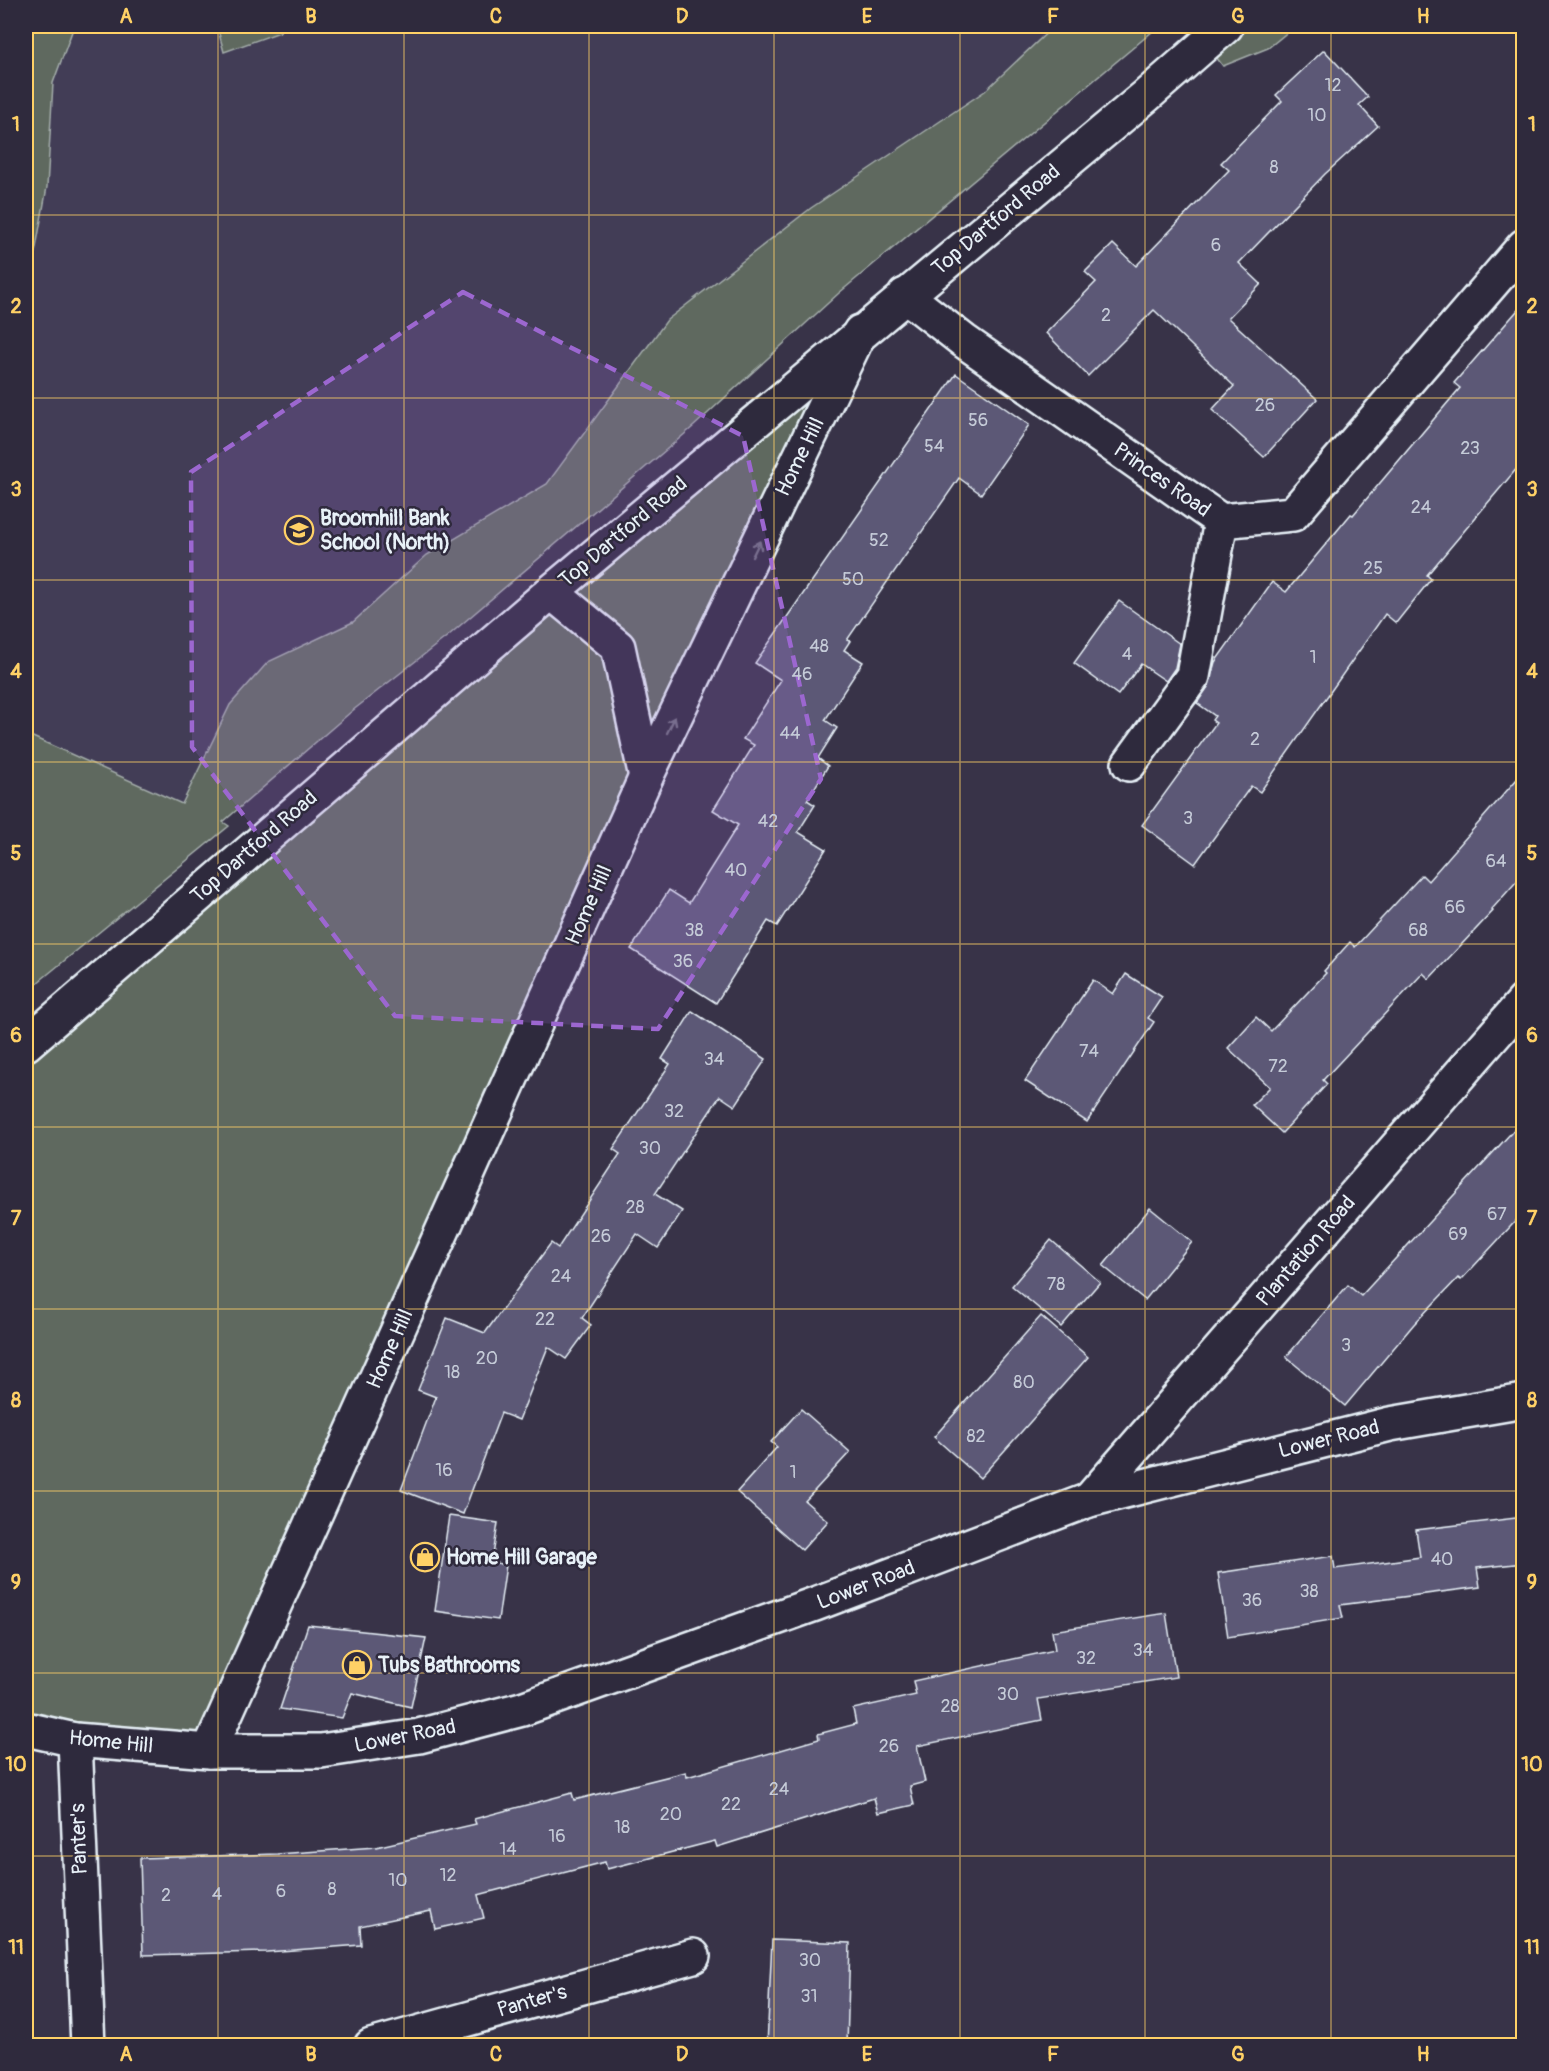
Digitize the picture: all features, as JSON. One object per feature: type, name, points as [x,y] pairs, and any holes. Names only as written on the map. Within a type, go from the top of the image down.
[{"type":"street","name":"Top Dartford Road","points":[[26,1044],[551,592],[860,332],[1146,96],[1226,26]]},
{"type":"street","name":"Princes Road","points":[[905,295],[964,341],[1221,521],[1293,514],[1524,246]]},
{"type":"street","name":"Home Hill","points":[[26,1729],[75,1740],[209,1751],[646,777],[860,332]]},
{"type":"street","points":[[1129,764],[1193,676],[1221,521]]},
{"type":"street","points":[[551,592],[618,646],[646,777]]},
{"type":"street","name":"Plantation Road","points":[[1089,1500],[1524,1001]]},
{"type":"street","name":"Lower Road","points":[[209,1751],[321,1751],[419,1736],[522,1709],[815,1604],[1089,1500],[1390,1424],[1524,1401]]},
{"type":"street","name":"Panter's","points":[[75,1740],[88,2046]]},
{"type":"street","name":"Panter's","points":[[370,2046],[693,1956]]},
{"type":"highlighted area","points":[[463,292],[743,436],[821,779],[658,1029],[395,1016],[192,747],[191,472]]},
{"type":"shaded area","name":"Broomhill Bank School (North)","points":[[26,26],[1159,26],[839,293],[694,426],[449,635],[352,711],[26,986]]},
{"type":"shaded area","points":[[26,26],[74,26],[53,83],[47,187],[26,303]]},
{"type":"shaded area","points":[[217,26],[281,26],[280,32],[224,52]]},
{"type":"shaded area","points":[[1054,26],[1159,26],[839,293],[694,426],[449,635],[352,711],[223,822],[229,826],[26,992],[26,734],[182,804],[230,705],[268,662],[353,622],[427,555],[547,484],[667,320],[811,208],[985,91]]},
{"type":"shaded area","points":[[1228,26],[1295,26],[1268,48],[1223,66],[1206,44]]},
{"type":"shaded area","points":[[859,334],[647,773],[620,646],[554,592]]},
{"type":"shaded area","points":[[551,594],[616,648],[645,777],[206,1749],[26,1726],[26,1045]]},
{"type":"building","points":[[1324,50],[1368,97],[1359,105],[1378,126],[1325,174],[1239,263],[1261,284],[1228,318],[1317,399],[1264,457],[1212,410],[1234,386],[1154,310],[1088,376],[1046,333],[1096,282],[1085,272],[1113,244],[1136,266],[1229,170],[1221,163],[1282,101],[1276,95]]},
{"type":"building","points":[[1524,303],[1524,460],[1427,575],[1431,579],[1396,623],[1385,614],[1260,792],[1251,786],[1195,864],[1142,825],[1216,723],[1212,720],[1215,716],[1197,703],[1208,687],[1215,662],[1272,582],[1286,592],[1460,388],[1454,383]]},
{"type":"building","points":[[956,374],[1029,425],[981,494],[959,478],[847,640],[850,641],[844,650],[863,662],[825,720],[837,728],[818,758],[828,766],[807,800],[815,805],[798,832],[826,849],[777,926],[768,921],[716,1003],[631,949],[669,890],[689,903],[738,825],[713,810],[754,745],[743,739],[781,680],[755,663]]},
{"type":"building","points":[[1119,601],[1180,644],[1175,668],[1166,681],[1141,664],[1118,695],[1074,663]]},
{"type":"building","points":[[1524,771],[1524,873],[1492,909],[1493,911],[1429,979],[1423,973],[1323,1080],[1327,1084],[1282,1133],[1252,1105],[1270,1087],[1228,1048],[1256,1017],[1271,1031],[1326,973],[1324,971],[1350,942],[1355,947],[1422,875],[1428,881]]},
{"type":"building","points":[[1126,974],[1162,997],[1148,1018],[1154,1022],[1087,1122],[1025,1081],[1093,980],[1113,994]]},
{"type":"building","points":[[692,1011],[766,1059],[735,1106],[720,1096],[655,1194],[682,1211],[658,1248],[637,1234],[582,1318],[591,1325],[566,1359],[548,1347],[519,1420],[501,1413],[463,1514],[401,1490],[436,1397],[418,1390],[447,1318],[485,1333],[551,1243],[558,1248],[620,1154],[613,1149],[670,1064],[662,1059]]},
{"type":"building","points":[[1524,1119],[1524,1212],[1461,1280],[1458,1278],[1414,1324],[1345,1406],[1286,1357],[1348,1285],[1361,1296]]},
{"type":"building","points":[[1150,1208],[1192,1242],[1145,1300],[1103,1266]]},
{"type":"building","points":[[1051,1240],[1100,1282],[1061,1327],[1012,1286]]},
{"type":"building","points":[[1041,1316],[1088,1357],[980,1478],[934,1437]]},
{"type":"building","points":[[801,1409],[850,1452],[805,1501],[828,1521],[802,1550],[737,1492],[777,1447],[771,1442]]},
{"type":"building","points":[[449,1516],[498,1523],[492,1562],[506,1565],[498,1620],[435,1611]]},
{"type":"building","points":[[1524,1517],[1524,1563],[1477,1568],[1480,1587],[1340,1605],[1343,1618],[1228,1637],[1218,1573],[1333,1556],[1335,1569],[1420,1557],[1416,1530]]},
{"type":"building","points":[[1166,1613],[1176,1677],[1038,1699],[1042,1720],[917,1746],[925,1782],[910,1786],[914,1805],[878,1813],[874,1798],[717,1847],[715,1841],[607,1869],[605,1862],[478,1895],[484,1918],[435,1929],[431,1911],[360,1926],[361,1945],[267,1952],[143,1955],[140,1858],[277,1854],[376,1847],[476,1824],[474,1819],[572,1793],[574,1800],[686,1772],[687,1777],[819,1739],[818,1734],[856,1724],[853,1709],[916,1695],[913,1681],[1055,1650],[1052,1631]]},
{"type":"building","name":"Tubs Bathrooms","points":[[308,1625],[426,1638],[411,1707],[352,1693],[342,1718],[280,1709]]},
{"type":"building","points":[[772,1940],[850,1943],[847,2046],[767,2046]]},
{"type":"place","name":"Broomhill Bank School (North)","points":[[299,530]]},
{"type":"place","name":"Home Hill Garage","points":[[425,1557]]},
{"type":"place","name":"Tubs Bathrooms","points":[[357,1665]]}]
